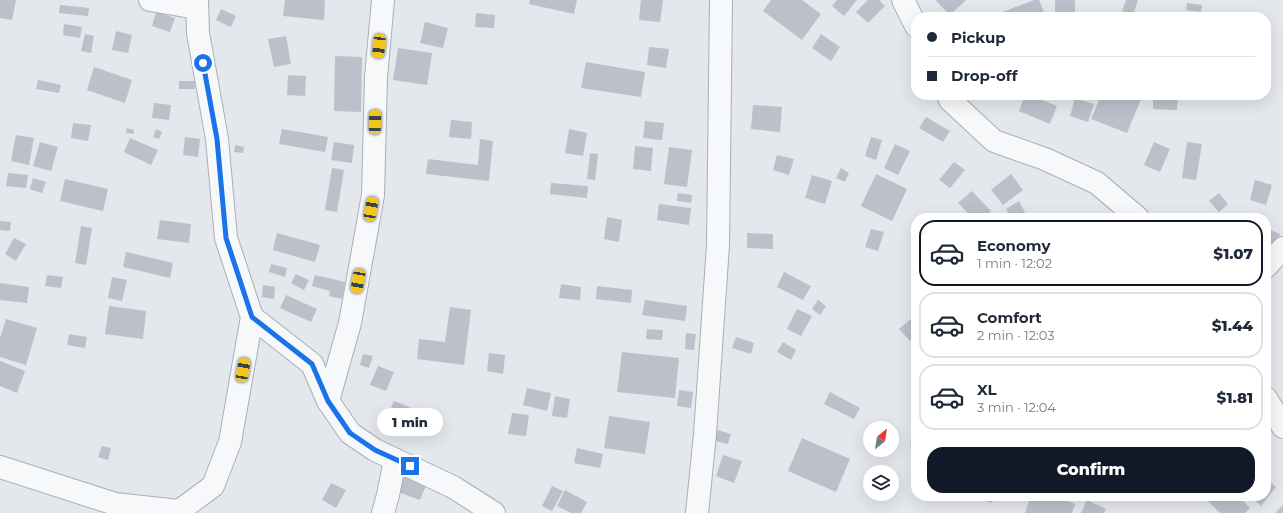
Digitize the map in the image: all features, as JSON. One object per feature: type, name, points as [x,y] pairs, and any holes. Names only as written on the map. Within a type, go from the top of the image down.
[{"type":"street","points":[[0,467],[115,504],[179,511],[213,486],[230,442],[252,317],[226,238],[217,139],[198,33],[197,4],[150,0]]},
{"type":"street","points":[[328,401],[350,323],[373,195],[376,77],[383,0]]},
{"type":"street","points":[[697,513],[705,434],[718,245],[721,0]]},
{"type":"street","points":[[903,0],[911,16]]},
{"type":"street","points":[[950,100],[994,140],[1045,159],[1097,183],[1132,213]]},
{"type":"street","points":[[1271,261],[1283,248]]},
{"type":"street","points":[[252,317],[312,364],[328,401],[350,433],[375,450],[453,487],[494,513]]},
{"type":"street","points":[[1271,406],[1283,426]]},
{"type":"street","points":[[383,513],[395,460]]},
{"type":"building","points":[[0,0],[16,0],[12,20],[0,18]]},
{"type":"building","points":[[285,0],[325,0],[324,20],[283,16]]},
{"type":"building","points":[[530,0],[577,0],[574,14],[529,4]]},
{"type":"building","points":[[641,0],[663,0],[660,22],[639,20]]},
{"type":"building","points":[[771,0],[802,0],[821,14],[802,40],[763,11]]},
{"type":"building","points":[[837,0],[857,0],[844,16],[832,6]]},
{"type":"building","points":[[868,0],[879,0],[885,6],[868,23],[856,12]]},
{"type":"building","points":[[966,0],[953,12],[947,12],[936,1]]},
{"type":"building","points":[[1034,0],[1039,0],[1044,12],[1003,12]]},
{"type":"building","points":[[1055,0],[1075,0],[1075,12],[1055,12]]},
{"type":"building","points":[[1126,0],[1138,0],[1134,12],[1122,11]]},
{"type":"building","points":[[1187,3],[1202,5],[1201,12],[1186,10]]},
{"type":"building","points":[[60,5],[89,8],[88,16],[59,13]]},
{"type":"building","points":[[221,9],[236,16],[231,27],[216,20]]},
{"type":"building","points":[[156,12],[175,18],[170,32],[152,26]]},
{"type":"building","points":[[476,13],[495,15],[494,28],[475,27]]},
{"type":"building","points":[[425,22],[448,28],[443,48],[420,43]]},
{"type":"building","points":[[64,24],[82,27],[80,38],[63,35]]},
{"type":"building","points":[[116,31],[132,35],[128,53],[112,50]]},
{"type":"building","points":[[85,34],[94,36],[91,53],[81,51]]},
{"type":"building","points":[[821,34],[840,47],[831,61],[812,48]]},
{"type":"building","points":[[286,36],[291,64],[274,67],[268,39]]},
{"type":"building","points":[[649,47],[669,49],[666,68],[647,65]]},
{"type":"building","points":[[398,48],[432,53],[427,85],[393,80]]},
{"type":"building","points":[[335,56],[362,57],[361,112],[334,111]]},
{"type":"building","points":[[586,62],[645,72],[641,97],[581,88]]},
{"type":"building","points":[[94,67],[132,80],[125,103],[87,90]]},
{"type":"building","points":[[288,75],[306,76],[305,96],[287,95]]},
{"type":"building","points":[[38,80],[61,85],[59,93],[36,89]]},
{"type":"building","points":[[179,81],[195,81],[195,89],[179,89]]},
{"type":"building","points":[[1023,100],[1042,100],[1057,106],[1050,124],[1019,111]]},
{"type":"building","points":[[1074,100],[1081,100],[1094,104],[1088,122],[1070,116]]},
{"type":"building","points":[[1099,100],[1141,100],[1127,133],[1091,119]]},
{"type":"building","points":[[1153,100],[1178,100],[1177,110],[1153,109]]},
{"type":"building","points":[[154,103],[171,105],[169,120],[152,118]]},
{"type":"building","points":[[753,105],[782,107],[780,132],[751,129]]},
{"type":"building","points":[[926,117],[950,131],[943,142],[919,128]]},
{"type":"building","points":[[451,120],[472,122],[471,139],[449,137]]},
{"type":"building","points":[[645,121],[664,123],[662,140],[643,138]]},
{"type":"building","points":[[73,123],[91,125],[88,141],[71,138]]},
{"type":"building","points":[[127,128],[134,130],[134,134],[126,133]]},
{"type":"building","points":[[156,129],[162,132],[159,139],[153,137]]},
{"type":"building","points":[[282,129],[328,137],[325,152],[279,144]]},
{"type":"building","points":[[569,129],[587,133],[583,156],[565,153]]},
{"type":"building","points":[[16,135],[34,138],[29,165],[11,161]]},
{"type":"building","points":[[185,137],[200,139],[198,157],[183,155]]},
{"type":"building","points":[[871,137],[882,140],[876,160],[865,156]]},
{"type":"building","points":[[130,138],[158,150],[151,165],[124,152]]},
{"type":"building","points":[[480,139],[493,141],[489,181],[426,174],[428,159],[478,165]]},
{"type":"building","points":[[40,142],[58,147],[51,171],[33,166]]},
{"type":"building","points":[[334,142],[354,145],[352,163],[331,160]]},
{"type":"building","points":[[1154,142],[1170,149],[1160,172],[1144,165]]},
{"type":"building","points":[[1187,142],[1202,144],[1196,180],[1182,178]]},
{"type":"building","points":[[895,144],[910,151],[898,175],[884,168]]},
{"type":"building","points":[[235,145],[244,147],[243,153],[234,152]]},
{"type":"building","points":[[635,146],[653,148],[651,171],[633,169]]},
{"type":"building","points":[[669,147],[692,150],[687,187],[664,184]]},
{"type":"building","points":[[590,153],[598,154],[595,180],[587,179]]},
{"type":"building","points":[[777,155],[794,159],[789,175],[773,170]]},
{"type":"building","points":[[954,162],[965,170],[950,188],[939,180]]},
{"type":"building","points":[[332,168],[344,170],[337,212],[325,210]]},
{"type":"building","points":[[841,168],[849,173],[845,182],[836,178]]},
{"type":"building","points":[[8,173],[28,175],[26,188],[6,186]]},
{"type":"building","points":[[876,174],[907,189],[892,221],[861,206]]},
{"type":"building","points":[[1011,174],[1023,190],[1003,205],[991,190]]},
{"type":"building","points":[[812,175],[832,181],[825,204],[805,198]]},
{"type":"building","points":[[33,178],[46,182],[42,193],[30,189]]},
{"type":"building","points":[[65,179],[108,189],[103,211],[60,201]]},
{"type":"building","points":[[1255,180],[1272,185],[1266,205],[1250,200]]},
{"type":"building","points":[[551,183],[588,186],[587,198],[550,194]]},
{"type":"building","points":[[972,191],[991,211],[989,213],[968,213],[958,203]]},
{"type":"building","points":[[678,193],[692,195],[691,203],[677,201]]},
{"type":"building","points":[[1219,193],[1228,204],[1219,212],[1209,201]]},
{"type":"building","points":[[1019,201],[1025,212],[1008,213],[1006,209]]},
{"type":"building","points":[[659,204],[691,208],[689,225],[657,220]]},
{"type":"building","points":[[607,217],[622,220],[619,242],[604,239]]},
{"type":"building","points":[[160,220],[191,224],[189,243],[157,239]]},
{"type":"building","points":[[0,221],[11,222],[10,231],[0,230]]},
{"type":"building","points":[[81,226],[92,228],[86,265],[75,263]]},
{"type":"building","points":[[871,229],[884,232],[878,251],[865,247]]},
{"type":"building","points":[[1271,230],[1280,234],[1274,247],[1271,246]]},
{"type":"building","points":[[277,233],[320,245],[315,262],[273,250]]},
{"type":"building","points":[[747,233],[773,234],[773,249],[747,248]]},
{"type":"building","points":[[14,238],[26,244],[16,261],[5,254]]},
{"type":"building","points":[[126,252],[173,263],[170,278],[123,267]]},
{"type":"building","points":[[271,264],[287,268],[285,277],[269,272]]},
{"type":"building","points":[[784,272],[811,286],[803,300],[777,287]]},
{"type":"building","points":[[296,274],[309,280],[304,290],[291,283]]},
{"type":"building","points":[[47,275],[63,277],[61,288],[45,286]]},
{"type":"building","points":[[315,275],[345,282],[342,299],[329,296],[330,291],[312,286]]},
{"type":"building","points":[[112,277],[127,280],[122,301],[108,298]]},
{"type":"building","points":[[0,283],[29,287],[27,303],[0,300]]},
{"type":"building","points":[[561,284],[581,287],[580,300],[559,298]]},
{"type":"building","points":[[263,285],[275,287],[274,299],[262,297]]},
{"type":"building","points":[[597,286],[632,290],[631,303],[596,299]]},
{"type":"building","points":[[286,295],[317,309],[311,322],[280,308]]},
{"type":"building","points":[[645,300],[687,306],[685,321],[642,315]]},
{"type":"building","points":[[818,300],[826,306],[820,315],[812,309]]},
{"type":"building","points":[[109,306],[146,311],[143,339],[105,334]]},
{"type":"building","points":[[450,307],[471,310],[464,365],[417,359],[419,339],[445,342]]},
{"type":"building","points":[[797,309],[812,316],[801,336],[787,329]]},
{"type":"building","points":[[6,319],[37,328],[26,365],[0,357],[0,338]]},
{"type":"building","points":[[911,319],[911,340],[910,341],[899,329]]},
{"type":"building","points":[[647,329],[663,330],[662,340],[646,339]]},
{"type":"building","points":[[686,333],[696,334],[694,350],[685,349]]},
{"type":"building","points":[[69,334],[87,337],[85,348],[67,345]]},
{"type":"building","points":[[736,337],[754,343],[751,354],[732,348]]},
{"type":"building","points":[[783,342],[796,350],[791,360],[777,352]]},
{"type":"building","points":[[622,352],[679,358],[675,398],[617,392]]},
{"type":"building","points":[[489,353],[505,355],[503,374],[487,371]]},
{"type":"building","points":[[363,354],[373,356],[369,368],[360,365]]},
{"type":"building","points":[[0,361],[25,371],[17,393],[0,386]]},
{"type":"building","points":[[378,366],[394,372],[386,391],[370,385]]},
{"type":"building","points":[[527,388],[551,393],[547,411],[523,405]]},
{"type":"building","points":[[679,390],[693,392],[691,408],[677,406]]},
{"type":"building","points":[[830,392],[860,408],[854,419],[824,404]]},
{"type":"building","points":[[555,396],[570,399],[567,418],[552,416]]},
{"type":"building","points":[[394,401],[414,409],[409,423],[388,415]]},
{"type":"building","points":[[512,413],[529,415],[526,436],[508,434]]},
{"type":"building","points":[[609,416],[650,422],[645,454],[604,448]]},
{"type":"building","points":[[718,430],[731,434],[728,444],[715,441]]},
{"type":"building","points":[[802,438],[850,459],[836,492],[788,471]]},
{"type":"building","points":[[102,446],[111,448],[108,460],[98,457]]},
{"type":"building","points":[[577,448],[603,454],[600,468],[574,463]]},
{"type":"building","points":[[723,455],[742,461],[734,483],[716,476]]},
{"type":"building","points":[[402,473],[427,483],[420,500],[395,491]]},
{"type":"building","points":[[1271,482],[1276,487],[1271,493]]},
{"type":"building","points":[[331,483],[346,490],[336,508],[322,500]]},
{"type":"building","points":[[552,486],[563,491],[552,511],[542,506]]},
{"type":"building","points":[[565,490],[587,502],[581,513],[571,513],[557,506]]},
{"type":"building","points":[[1029,501],[1068,501],[1075,504],[1072,513],[1025,513]]},
{"type":"building","points":[[1087,501],[1106,509],[1104,513],[1081,513]]},
{"type":"building","points":[[1208,501],[1243,501],[1250,508],[1245,513],[1220,513]]},
{"type":"building","points":[[1255,501],[1265,501],[1261,506]]},
{"type":"building","points":[[1283,505],[1283,513],[1275,513]]},
{"type":"route","points":[[203,63],[217,139],[226,238],[252,317],[312,364],[328,401],[350,433],[375,450],[410,466]]}]
